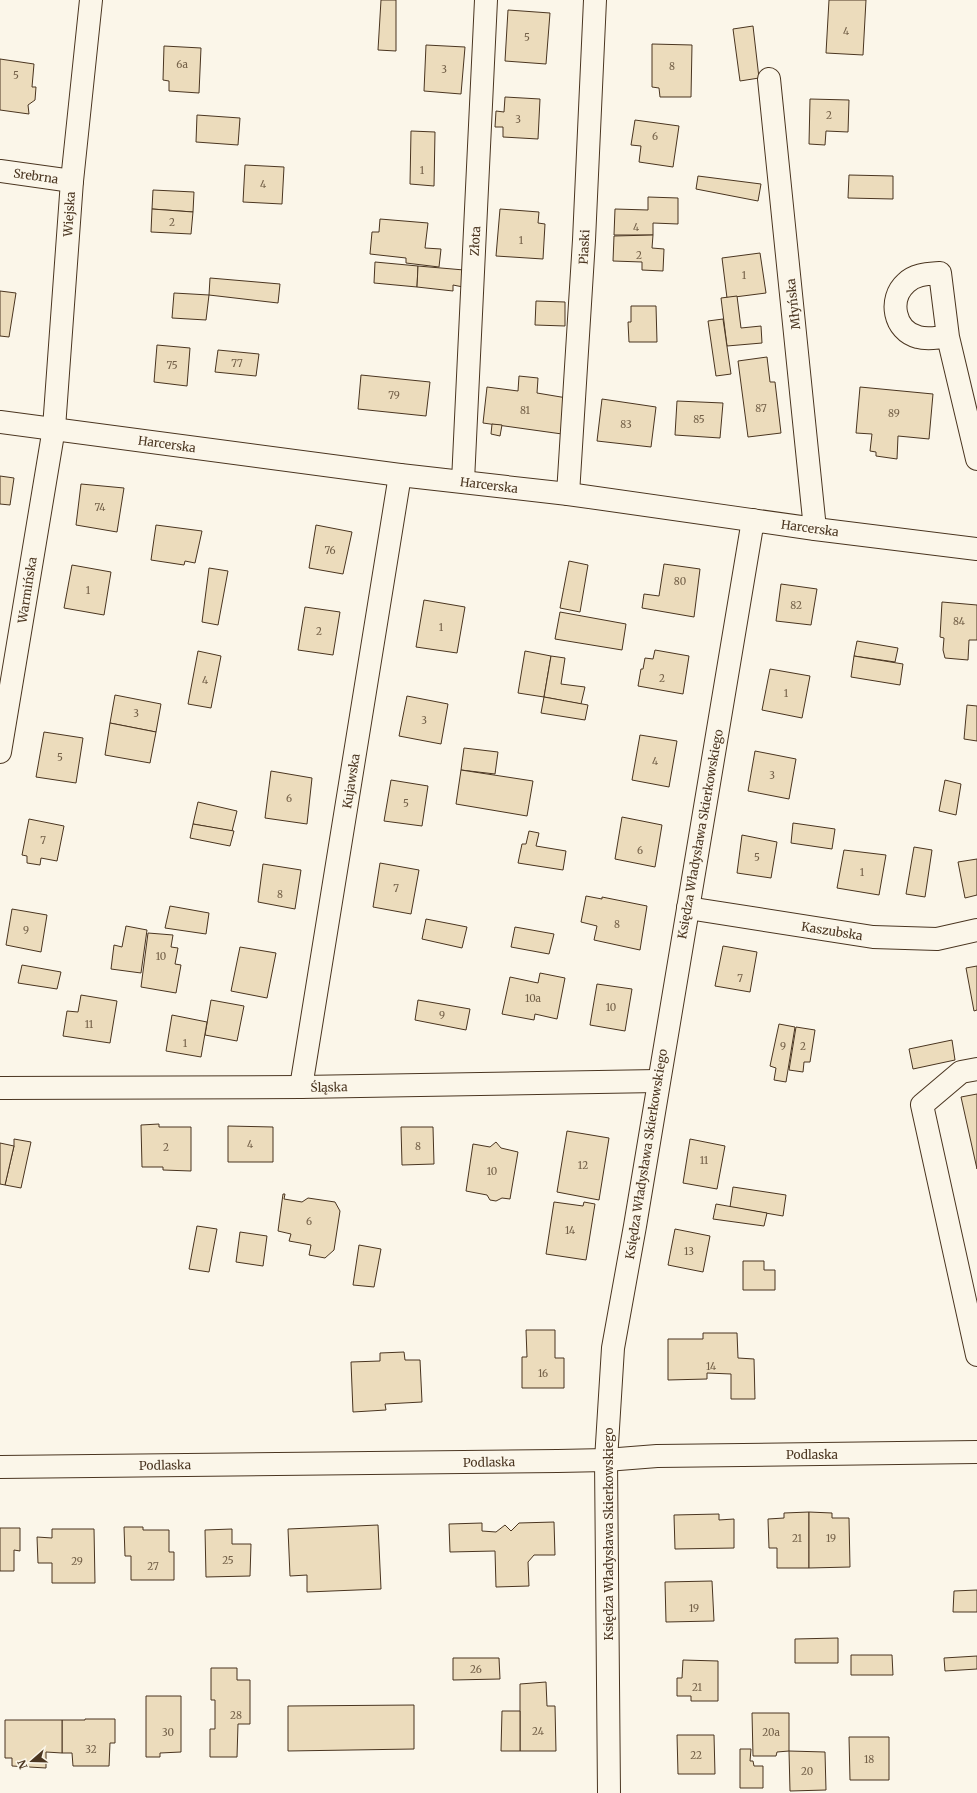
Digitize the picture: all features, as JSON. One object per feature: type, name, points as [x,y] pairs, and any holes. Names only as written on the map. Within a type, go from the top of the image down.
[{"type":"street","name":"Wiejska","points":[[54,428],[72,181],[91,0]]},
{"type":"street","name":"Złota","points":[[463,481],[486,0]]},
{"type":"street","name":"Piaski","points":[[568,494],[584,240],[595,0]]},
{"type":"street","name":"Młyńska","points":[[770,79],[815,529]]},
{"type":"street","name":"Srebrna","points":[[0,171],[72,181]]},
{"type":"street","points":[[948,337],[977,459]]},
{"type":"street","name":"Harcerska","points":[[0,422],[400,475],[568,494],[815,529],[977,549]]},
{"type":"street","name":"Warmińska","points":[[0,752],[54,428]]},
{"type":"street","name":"Kujawska","points":[[301,1087],[400,475]]},
{"type":"street","name":"Księdza Władysława Skierkowskiego","points":[[609,1793],[606,1460],[612,1348],[635,1226],[658,1081],[753,520]]},
{"type":"street","name":"Kaszubska","points":[[688,908],[873,937],[937,939],[977,930]]},
{"type":"street","points":[[977,1069],[961,1072],[922,1105],[977,1355]]},
{"type":"street","name":"Śląska","points":[[0,1088],[301,1087],[658,1081]]},
{"type":"street","name":"Podlaska","points":[[0,1467],[606,1460],[657,1456],[977,1452]]},
{"type":"building","points":[[381,0],[396,0],[396,51],[378,50]]},
{"type":"building","points":[[829,0],[866,0],[863,55],[826,53]]},
{"type":"building","points":[[508,10],[550,13],[546,64],[505,61]]},
{"type":"building","points":[[753,26],[759,78],[740,81],[733,29]]},
{"type":"building","points":[[652,44],[692,45],[691,97],[660,97],[659,88],[652,87]]},
{"type":"building","points":[[426,45],[465,47],[461,94],[424,91]]},
{"type":"building","points":[[164,46],[201,48],[199,93],[169,91],[169,81],[163,80]]},
{"type":"building","points":[[0,59],[34,64],[32,87],[36,87],[35,100],[28,105],[29,114],[0,110]]},
{"type":"building","points":[[505,97],[540,99],[538,139],[503,137],[503,127],[495,127],[496,111],[504,112]]},
{"type":"building","points":[[810,99],[849,100],[848,132],[826,131],[825,145],[809,144]]},
{"type":"building","points":[[197,115],[240,118],[238,145],[196,142]]},
{"type":"building","points":[[635,120],[679,126],[673,167],[639,162],[641,146],[631,145]]},
{"type":"building","points":[[411,131],[435,132],[434,186],[410,184]]},
{"type":"building","points":[[245,165],[284,167],[282,204],[243,202]]},
{"type":"building","points":[[849,175],[893,176],[893,199],[848,198]]},
{"type":"building","points":[[698,176],[761,184],[758,201],[696,189]]},
{"type":"building","points":[[153,190],[194,192],[193,212],[152,209]]},
{"type":"building","points":[[648,197],[678,198],[678,224],[653,223],[653,235],[614,235],[615,209],[648,210]]},
{"type":"building","points":[[152,209],[193,212],[191,234],[151,232]]},
{"type":"building","points":[[500,209],[539,212],[538,223],[545,224],[543,259],[496,256]]},
{"type":"building","points":[[380,219],[428,223],[425,248],[441,249],[439,267],[406,263],[406,258],[370,254],[372,232],[379,232]]},
{"type":"building","points":[[653,235],[652,248],[664,249],[663,271],[642,270],[642,262],[613,261],[614,236]]},
{"type":"building","points":[[760,253],[766,293],[727,298],[722,258]]},
{"type":"building","points":[[375,262],[418,266],[417,287],[374,283]]},
{"type":"building","points":[[418,266],[464,270],[463,287],[453,285],[453,291],[417,287]]},
{"type":"building","points":[[210,278],[280,284],[278,303],[209,295]]},
{"type":"building","points":[[0,291],[16,293],[9,337],[0,336]]},
{"type":"building","points":[[174,293],[209,295],[206,320],[172,318]]},
{"type":"building","points":[[737,296],[741,328],[761,326],[762,343],[727,346],[721,298]]},
{"type":"building","points":[[536,301],[565,302],[565,326],[535,325]]},
{"type":"building","points":[[631,306],[656,306],[657,342],[629,342],[628,322],[631,322]]},
{"type":"building","points":[[723,319],[731,374],[716,376],[708,321]]},
{"type":"building","points":[[157,345],[190,348],[187,386],[154,382]]},
{"type":"building","points":[[218,350],[259,354],[256,376],[215,372]]},
{"type":"building","points":[[767,357],[770,382],[775,382],[781,433],[748,437],[738,361]]},
{"type":"building","points":[[361,375],[430,382],[426,416],[358,409]]},
{"type":"building","points":[[519,376],[538,378],[537,393],[567,398],[562,434],[483,423],[487,387],[518,391]]},
{"type":"building","points":[[860,387],[933,394],[929,439],[898,436],[897,459],[876,456],[876,452],[870,451],[872,434],[856,433]]},
{"type":"building","points":[[602,399],[656,407],[651,447],[597,441]]},
{"type":"building","points":[[677,401],[723,403],[720,438],[675,435]]},
{"type":"building","points":[[492,424],[502,425],[500,436],[491,434]]},
{"type":"building","points":[[0,476],[14,478],[10,505],[0,504]]},
{"type":"building","points":[[81,484],[124,488],[117,532],[76,525]]},
{"type":"building","points":[[156,525],[202,531],[195,563],[185,561],[184,565],[151,560]]},
{"type":"building","points":[[316,525],[352,532],[343,574],[309,568]]},
{"type":"building","points":[[569,561],[588,565],[580,612],[560,608]]},
{"type":"building","points":[[664,564],[700,569],[694,617],[642,608],[644,594],[659,596]]},
{"type":"building","points":[[72,565],[111,572],[104,615],[64,608]]},
{"type":"building","points":[[209,568],[228,571],[218,625],[202,622]]},
{"type":"building","points":[[781,584],[817,589],[811,625],[776,621]]},
{"type":"building","points":[[424,600],[465,607],[457,653],[416,647]]},
{"type":"building","points":[[942,602],[977,605],[977,640],[969,640],[968,660],[945,658],[943,650],[944,638],[940,637]]},
{"type":"building","points":[[305,607],[340,612],[333,655],[298,650]]},
{"type":"building","points":[[560,612],[626,624],[622,650],[555,639]]},
{"type":"building","points":[[857,641],[898,648],[895,662],[854,656]]},
{"type":"building","points":[[655,650],[689,656],[683,694],[638,686],[641,669],[643,669],[645,658],[653,659]]},
{"type":"building","points":[[198,651],[221,656],[211,708],[188,704]]},
{"type":"building","points":[[525,651],[551,656],[544,697],[518,693]]},
{"type":"building","points":[[551,656],[565,658],[561,684],[585,687],[581,704],[544,697]]},
{"type":"building","points":[[854,656],[903,664],[900,685],[851,677]]},
{"type":"building","points":[[770,669],[810,676],[802,718],[762,710]]},
{"type":"building","points":[[115,695],[161,704],[156,732],[110,723]]},
{"type":"building","points":[[407,696],[448,704],[441,744],[399,736]]},
{"type":"building","points":[[544,697],[588,705],[585,720],[541,713]]},
{"type":"building","points":[[967,705],[977,706],[977,741],[964,739]]},
{"type":"building","points":[[110,723],[156,732],[150,763],[105,755]]},
{"type":"building","points":[[44,732],[83,738],[76,783],[36,777]]},
{"type":"building","points":[[640,735],[677,741],[669,787],[632,780]]},
{"type":"building","points":[[464,748],[498,752],[495,774],[461,770]]},
{"type":"building","points":[[755,751],[796,759],[789,799],[748,791]]},
{"type":"building","points":[[461,770],[533,781],[527,816],[456,804]]},
{"type":"building","points":[[271,771],[312,778],[307,824],[265,818]]},
{"type":"building","points":[[391,780],[428,786],[422,826],[384,821]]},
{"type":"building","points":[[945,780],[961,784],[956,815],[939,811]]},
{"type":"building","points":[[198,802],[237,811],[232,831],[193,824]]},
{"type":"building","points":[[622,817],[662,825],[655,867],[615,859]]},
{"type":"building","points":[[29,819],[64,826],[57,861],[41,858],[40,865],[27,863],[27,856],[22,855]]},
{"type":"building","points":[[793,823],[835,829],[832,849],[791,843]]},
{"type":"building","points":[[193,824],[234,831],[230,846],[190,838]]},
{"type":"building","points":[[529,831],[539,833],[536,846],[566,851],[563,870],[518,863],[522,844],[526,844]]},
{"type":"building","points":[[742,835],[777,842],[771,878],[737,873]]},
{"type":"building","points":[[914,847],[932,850],[925,897],[906,894]]},
{"type":"building","points":[[844,850],[886,855],[879,895],[837,888]]},
{"type":"building","points":[[977,859],[977,895],[965,898],[958,862]]},
{"type":"building","points":[[380,863],[419,870],[411,914],[373,907]]},
{"type":"building","points":[[263,864],[301,870],[295,909],[258,902]]},
{"type":"building","points":[[586,896],[602,899],[602,897],[647,906],[640,950],[594,940],[597,926],[581,922]]},
{"type":"building","points":[[170,906],[209,913],[206,934],[165,928]]},
{"type":"building","points":[[12,909],[47,915],[41,952],[6,945]]},
{"type":"building","points":[[426,919],[467,927],[462,948],[422,939]]},
{"type":"building","points":[[126,926],[147,930],[141,973],[111,969],[114,945],[122,947]]},
{"type":"building","points":[[515,927],[554,934],[549,954],[511,947]]},
{"type":"building","points":[[148,933],[173,935],[171,947],[178,948],[175,964],[181,965],[176,993],[141,987]]},
{"type":"building","points":[[723,946],[757,952],[750,992],[715,986]]},
{"type":"building","points":[[240,947],[276,953],[267,998],[231,991]]},
{"type":"building","points":[[22,965],[61,972],[57,989],[18,983]]},
{"type":"building","points":[[977,966],[977,1010],[974,1011],[966,968]]},
{"type":"building","points":[[540,973],[565,978],[557,1019],[535,1014],[534,1020],[502,1014],[510,977],[538,983]]},
{"type":"building","points":[[597,984],[632,989],[625,1031],[590,1025]]},
{"type":"building","points":[[81,995],[117,1001],[110,1043],[63,1036],[67,1011],[78,1012]]},
{"type":"building","points":[[211,1000],[244,1006],[237,1041],[205,1035]]},
{"type":"building","points":[[418,1000],[470,1009],[466,1030],[415,1020]]},
{"type":"building","points":[[172,1015],[207,1022],[201,1057],[166,1051]]},
{"type":"building","points":[[779,1024],[795,1027],[786,1082],[774,1080],[776,1068],[770,1066]]},
{"type":"building","points":[[796,1027],[815,1030],[810,1062],[804,1062],[803,1072],[789,1070]]},
{"type":"building","points":[[952,1040],[955,1060],[913,1069],[909,1049]]},
{"type":"building","points":[[977,1094],[977,1169],[961,1097]]},
{"type":"building","points":[[159,1124],[159,1127],[191,1127],[191,1171],[163,1170],[163,1167],[142,1167],[141,1125]]},
{"type":"building","points":[[228,1126],[273,1127],[273,1162],[228,1162]]},
{"type":"building","points":[[401,1127],[433,1127],[434,1164],[402,1165]]},
{"type":"building","points":[[567,1131],[609,1138],[599,1200],[557,1192]]},
{"type":"building","points":[[14,1139],[31,1142],[21,1188],[5,1185],[14,1146]]},
{"type":"building","points":[[690,1139],[725,1146],[717,1189],[683,1183]]},
{"type":"building","points":[[496,1142],[501,1148],[518,1152],[510,1199],[502,1198],[496,1201],[490,1200],[487,1195],[466,1191],[473,1144],[490,1147]]},
{"type":"building","points":[[0,1143],[14,1146],[5,1185],[0,1184]]},
{"type":"building","points":[[733,1187],[786,1195],[783,1216],[730,1207]]},
{"type":"building","points":[[283,1194],[285,1194],[284,1199],[302,1202],[308,1198],[335,1202],[340,1211],[334,1250],[325,1258],[309,1255],[311,1245],[289,1241],[291,1234],[278,1231]]},
{"type":"building","points":[[554,1202],[583,1206],[584,1202],[595,1204],[586,1260],[546,1254]]},
{"type":"building","points":[[716,1204],[767,1213],[764,1226],[713,1219]]},
{"type":"building","points":[[197,1226],[217,1229],[209,1272],[189,1269]]},
{"type":"building","points":[[675,1229],[710,1236],[703,1272],[668,1265]]},
{"type":"building","points":[[240,1232],[267,1236],[263,1266],[236,1262]]},
{"type":"building","points":[[359,1245],[381,1249],[374,1287],[353,1285]]},
{"type":"building","points":[[743,1261],[764,1261],[764,1270],[775,1270],[775,1290],[743,1290]]},
{"type":"building","points":[[526,1330],[555,1330],[555,1358],[564,1358],[564,1388],[522,1388],[522,1357],[527,1357]]},
{"type":"building","points":[[703,1333],[737,1333],[738,1358],[754,1359],[755,1399],[731,1399],[731,1374],[707,1373],[707,1379],[668,1380],[668,1339],[703,1339]]},
{"type":"building","points":[[404,1352],[405,1360],[420,1360],[422,1402],[385,1404],[386,1410],[353,1412],[351,1362],[380,1361],[380,1353]]},
{"type":"building","points":[[809,1512],[809,1568],[777,1568],[777,1548],[769,1548],[768,1519],[784,1518],[784,1513]]},
{"type":"building","points":[[809,1512],[832,1513],[832,1518],[849,1518],[850,1567],[809,1568]]},
{"type":"building","points":[[719,1514],[719,1520],[734,1519],[734,1548],[675,1549],[674,1515]]},
{"type":"building","points":[[554,1522],[555,1555],[534,1555],[528,1562],[529,1586],[496,1587],[495,1551],[450,1552],[449,1524],[482,1523],[482,1531],[496,1532],[505,1525],[511,1531],[519,1523]]},
{"type":"building","points":[[378,1525],[381,1589],[307,1592],[307,1575],[290,1576],[288,1529]]},
{"type":"building","points":[[124,1527],[143,1527],[143,1530],[169,1530],[169,1552],[174,1552],[174,1580],[131,1580],[131,1556],[125,1556]]},
{"type":"building","points":[[0,1528],[20,1528],[20,1551],[14,1550],[14,1571],[0,1571]]},
{"type":"building","points":[[52,1529],[94,1529],[95,1583],[52,1583],[52,1563],[38,1563],[37,1537],[52,1538]]},
{"type":"building","points":[[232,1529],[232,1544],[251,1544],[250,1576],[206,1577],[205,1530]]},
{"type":"building","points":[[712,1581],[714,1621],[666,1622],[665,1582]]},
{"type":"building","points":[[977,1590],[977,1612],[953,1612],[954,1591]]},
{"type":"building","points":[[838,1638],[838,1663],[795,1663],[795,1639]]},
{"type":"building","points":[[851,1655],[892,1655],[893,1675],[851,1675]]},
{"type":"building","points":[[977,1656],[977,1669],[945,1671],[944,1658]]},
{"type":"building","points":[[453,1658],[499,1658],[500,1679],[453,1680]]},
{"type":"building","points":[[683,1660],[718,1661],[718,1701],[691,1701],[691,1696],[677,1696],[677,1678],[682,1678]]},
{"type":"building","points":[[211,1668],[237,1668],[237,1680],[250,1680],[250,1724],[238,1724],[237,1757],[210,1757],[210,1729],[215,1729],[215,1700],[211,1700]]},
{"type":"building","points":[[546,1682],[547,1706],[555,1706],[556,1751],[520,1751],[520,1684]]},
{"type":"building","points":[[146,1696],[181,1696],[181,1752],[160,1753],[160,1757],[146,1757]]},
{"type":"building","points":[[414,1705],[414,1749],[288,1751],[288,1706]]},
{"type":"building","points":[[502,1711],[520,1711],[520,1751],[501,1751]]},
{"type":"building","points":[[752,1713],[789,1713],[789,1751],[777,1752],[776,1756],[753,1756]]},
{"type":"building","points":[[115,1719],[115,1743],[110,1743],[109,1766],[73,1766],[72,1753],[62,1753],[62,1720]]},
{"type":"building","points":[[5,1720],[62,1720],[62,1753],[46,1752],[46,1768],[12,1766],[12,1758],[5,1758]]},
{"type":"building","points":[[677,1735],[714,1735],[715,1774],[678,1774]]},
{"type":"building","points":[[849,1737],[889,1737],[889,1780],[850,1780]]},
{"type":"building","points":[[740,1749],[751,1749],[750,1761],[753,1761],[754,1766],[763,1766],[763,1788],[740,1788]]},
{"type":"building","points":[[789,1751],[825,1752],[826,1790],[790,1791]]}]
